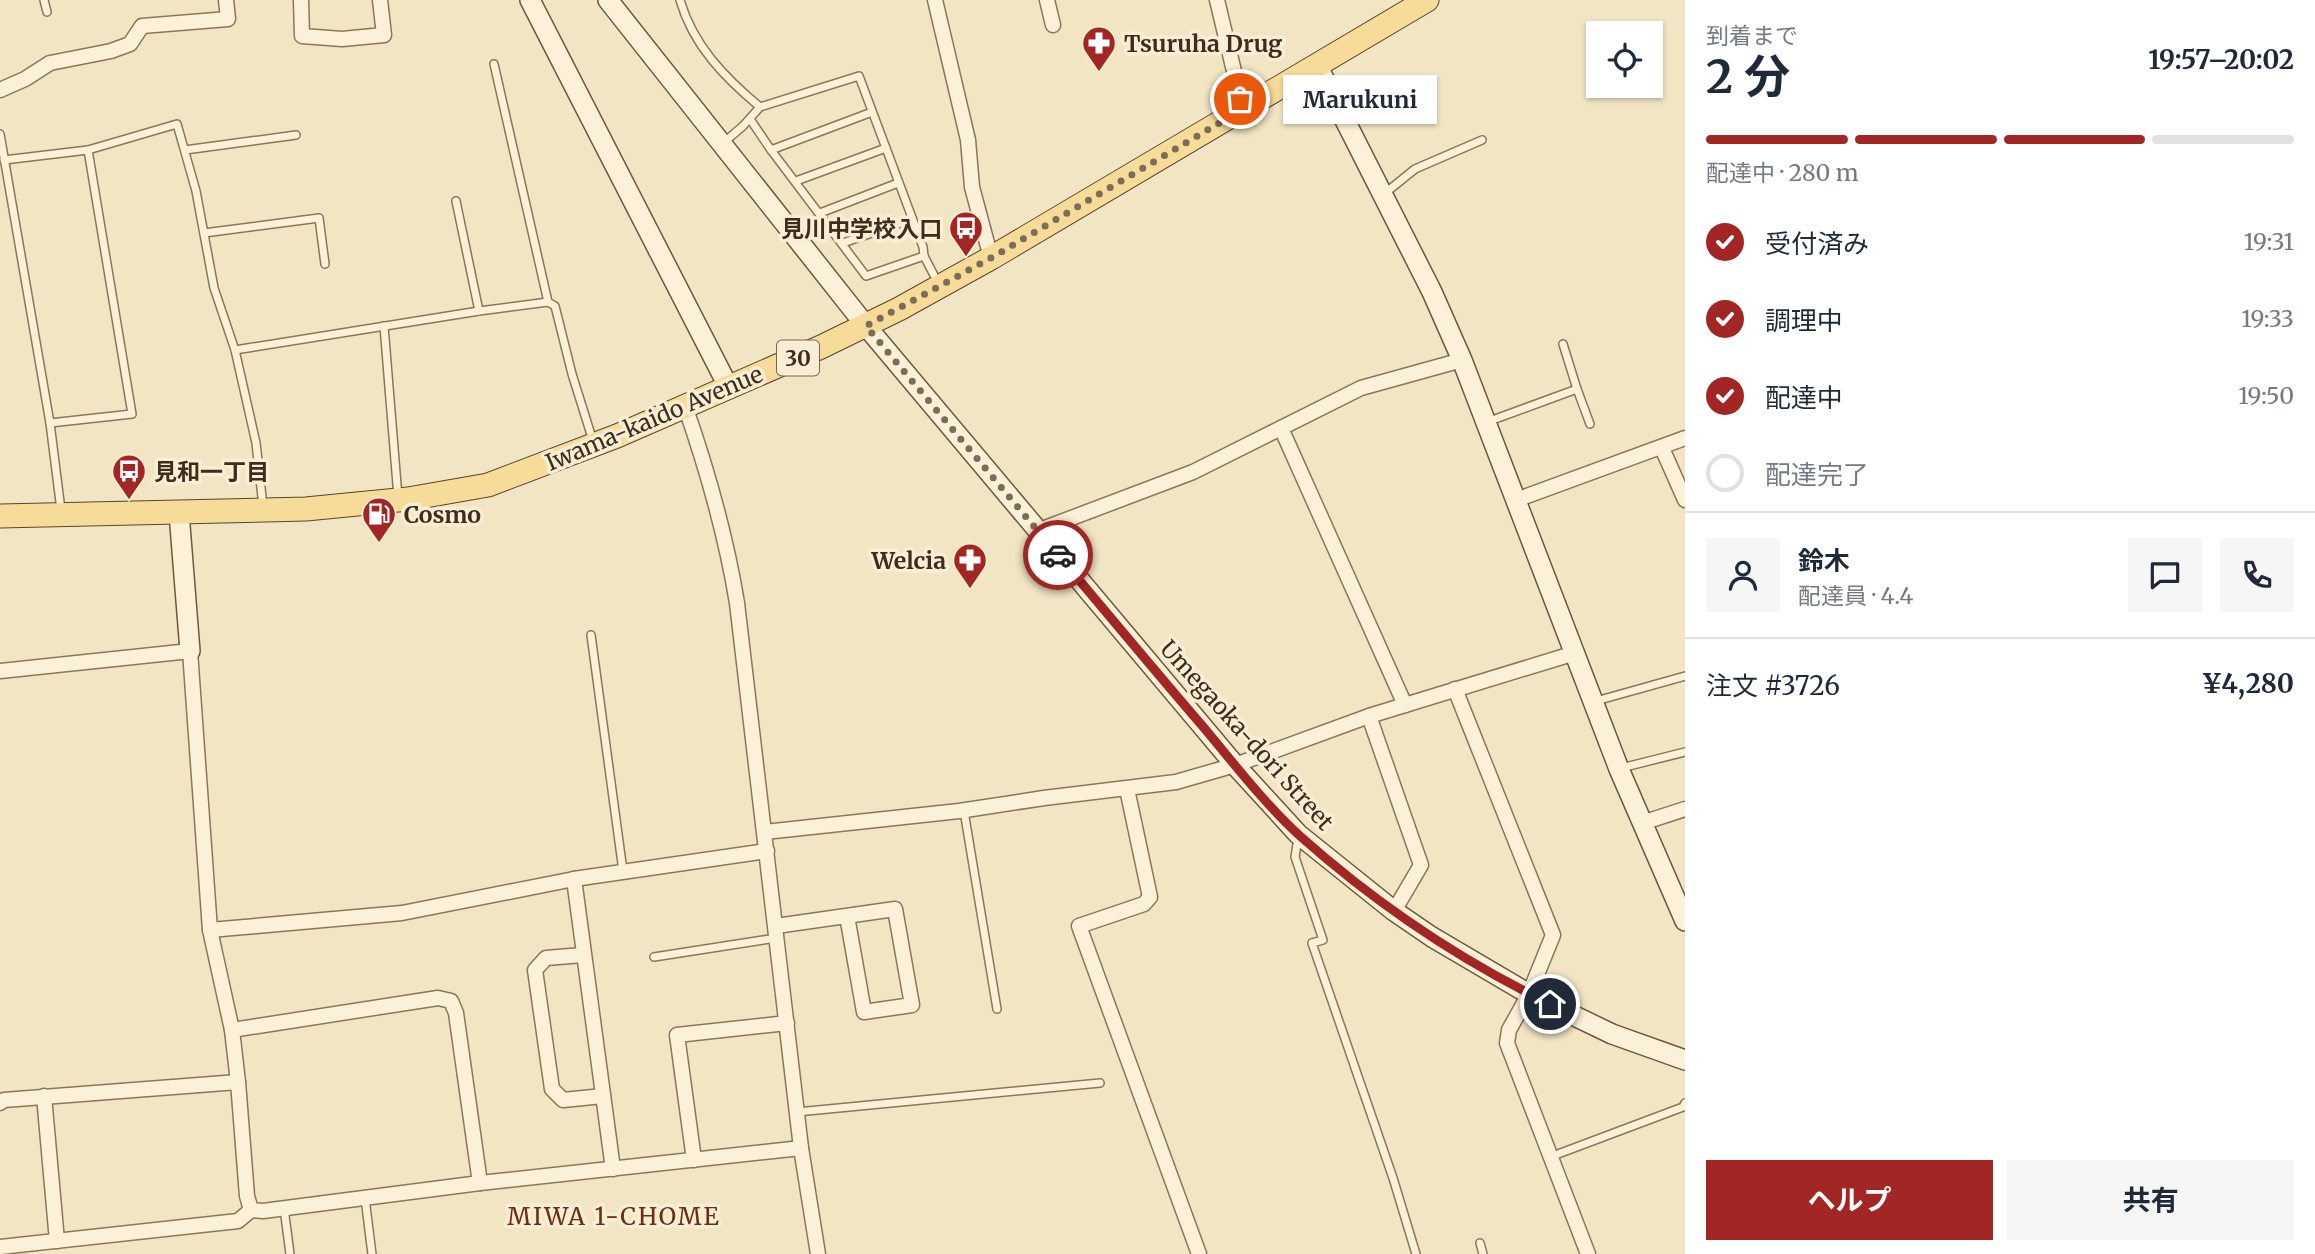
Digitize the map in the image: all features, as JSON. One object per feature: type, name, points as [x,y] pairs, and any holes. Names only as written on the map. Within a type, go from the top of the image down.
[{"type":"main road","name":"Iwama-kaido Avenue","points":[[0,516],[264,512],[399,500],[488,485],[594,445],[866,326],[991,258],[1243,109],[1317,65],[1398,11],[1427,0]]},
{"type":"street","points":[[0,90],[25,79],[50,63],[111,51],[130,44],[142,26],[229,19],[226,0]]},
{"type":"street","points":[[301,0],[302,36],[342,39],[384,35],[380,0]]},
{"type":"street","points":[[530,0],[729,388]]},
{"type":"street","name":"Umegaoka-dori Street","points":[[608,0],[866,326],[1235,765],[1298,834],[1394,911],[1477,965],[1529,994],[1612,1034],[1685,1060]]},
{"type":"street","points":[[935,0],[968,140],[972,187],[991,258]]},
{"type":"street","points":[[1047,0],[1053,25]]},
{"type":"street","points":[[1217,0],[1243,109]]},
{"type":"street","points":[[1317,65],[1384,195],[1462,360],[1592,702],[1685,921]]},
{"type":"street","points":[[1037,531],[1193,472],[1361,387],[1462,360]]},
{"type":"street","points":[[685,406],[700,448],[731,569],[765,832],[801,1148],[818,1254]]},
{"type":"street","points":[[1281,428],[1405,705]]},
{"type":"street","points":[[1516,500],[1685,438]]},
{"type":"street","points":[[1662,448],[1685,500]]},
{"type":"street","points":[[179,513],[210,930],[232,1030],[247,1196],[251,1210]]},
{"type":"street","points":[[0,671],[190,651]]},
{"type":"street","points":[[765,832],[964,810],[1044,797],[1176,782],[1235,765],[1455,688],[1575,653]]},
{"type":"street","points":[[1455,688],[1553,935],[1529,994],[1509,1030],[1507,1043],[1588,1254]]},
{"type":"street","points":[[1369,716],[1420,865],[1394,911]]},
{"type":"street","points":[[1127,789],[1150,897],[1144,904],[1079,926],[1199,1254]]},
{"type":"street","points":[[1642,823],[1685,809]]},
{"type":"street","points":[[210,930],[402,913],[574,879],[767,851]]},
{"type":"street","points":[[574,879],[613,1169]]},
{"type":"street","points":[[776,932],[847,916],[895,909],[912,1005],[864,1012],[847,916]]},
{"type":"street","points":[[583,955],[546,958],[535,970],[552,1089],[563,1100],[603,1096]]},
{"type":"street","points":[[232,1030],[438,998],[451,1001],[456,1013],[480,1183]]},
{"type":"street","points":[[694,1160],[677,1035],[787,1023]]},
{"type":"street","points":[[0,1103],[4,1100],[44,1096],[238,1082]]},
{"type":"street","points":[[44,1096],[57,1241]]},
{"type":"street","points":[[0,1247],[22,1249],[57,1241],[237,1221],[251,1210],[801,1148]]},
{"type":"lane","points":[[44,0],[47,12]]},
{"type":"lane","points":[[680,0],[687,24],[702,48],[733,83],[760,107]]},
{"type":"lane","points":[[494,64],[548,302]]},
{"type":"lane","points":[[722,144],[760,107],[859,76],[923,247],[924,256],[940,286]]},
{"type":"lane","points":[[771,150],[872,112]]},
{"type":"lane","points":[[750,118],[771,150],[866,275],[924,256]]},
{"type":"lane","points":[[4,160],[88,150],[177,124],[204,233],[214,288],[235,350],[256,443],[264,512]]},
{"type":"lane","points":[[0,134],[50,423],[62,515]]},
{"type":"lane","points":[[185,150],[296,135]]},
{"type":"lane","points":[[1384,195],[1415,169],[1482,141]]},
{"type":"lane","points":[[796,181],[886,148]]},
{"type":"lane","points":[[50,423],[132,414],[88,150]]},
{"type":"lane","points":[[820,213],[898,183]]},
{"type":"lane","points":[[456,201],[479,311]]},
{"type":"lane","points":[[204,233],[319,218],[325,264]]},
{"type":"lane","points":[[843,243],[912,219]]},
{"type":"lane","points":[[235,350],[548,302],[555,306],[594,445]]},
{"type":"lane","points":[[384,327],[399,500]]},
{"type":"lane","points":[[1563,344],[1590,424]]},
{"type":"lane","points":[[1486,422],[1577,389]]},
{"type":"lane","points":[[591,635],[624,871]]},
{"type":"lane","points":[[1592,702],[1685,676]]},
{"type":"lane","points":[[1619,769],[1685,752]]},
{"type":"lane","points":[[964,810],[997,1009]]},
{"type":"lane","points":[[1298,834],[1295,857],[1323,940],[1312,943],[1393,1178],[1416,1254]]},
{"type":"lane","points":[[654,957],[776,932]]},
{"type":"lane","points":[[797,1112],[1100,1083]]},
{"type":"lane","points":[[1550,1157],[1683,1107],[1685,1103]]},
{"type":"lane","points":[[365,1198],[372,1254]]},
{"type":"lane","points":[[284,1208],[290,1254]]},
{"type":"lane","points":[[1480,1243],[1483,1254]]},
{"type":"way so far","points":[[1058,555],[866,326],[991,258],[1243,109],[1240,99]]},
{"type":"place","name":"Tsuruha Drug","points":[[1099,73]]},
{"type":"place","name":"Marukuni","points":[[1240,99]]},
{"type":"place","name":"見川中学校入口","points":[[966,258]]},
{"type":"place","name":"見和一丁目","points":[[129,501]]},
{"type":"place","name":"Cosmo","points":[[379,544]]},
{"type":"place","name":"Welcia","points":[[970,590]]},
{"type":"district","name":"MIWA 1-CHOME","points":[[614,1216]]},
{"type":"route","points":[[1058,555],[1235,765],[1298,834],[1394,911],[1432,937],[1477,965],[1550,1004]]}]
